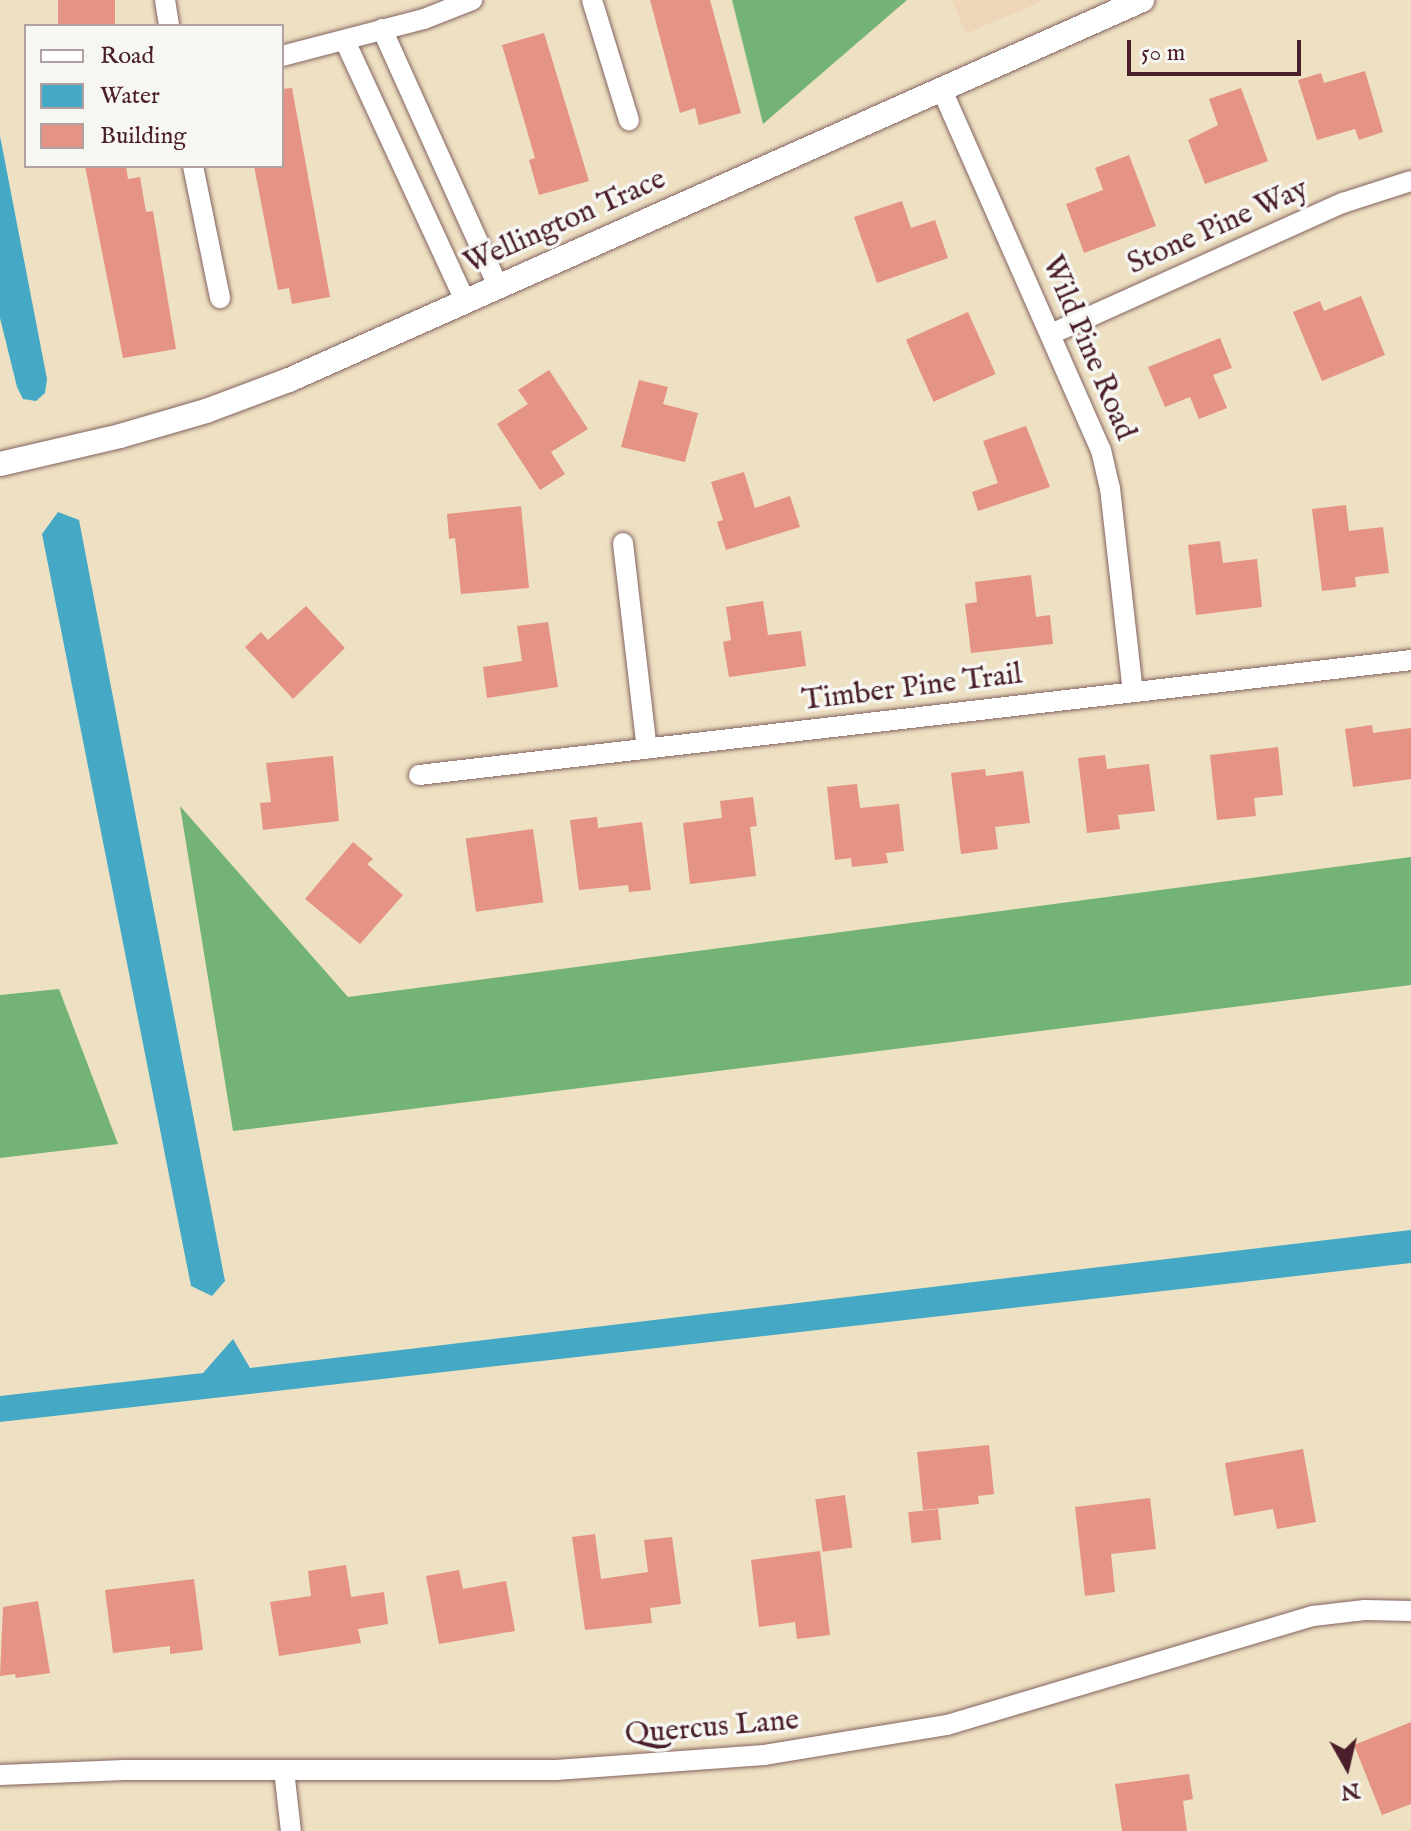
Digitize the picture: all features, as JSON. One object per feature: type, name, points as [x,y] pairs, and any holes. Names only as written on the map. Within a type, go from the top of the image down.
[{"type":"street","points":[[165,0],[169,24]]},
{"type":"street","points":[[284,56],[424,19],[472,0]]},
{"type":"street","points":[[592,0],[629,120]]},
{"type":"street","name":"Wellington Trace","points":[[0,464],[120,436],[206,411],[289,380],[1142,0]]},
{"type":"street","points":[[382,29],[498,286]]},
{"type":"street","points":[[345,41],[465,301]]},
{"type":"street","name":"Wild Pine Road","points":[[942,90],[1095,432],[1104,463],[1133,692]]},
{"type":"street","points":[[193,168],[220,298]]},
{"type":"street","name":"Stone Pine Way","points":[[1051,334],[1343,203],[1411,181]]},
{"type":"street","points":[[623,543],[647,749]]},
{"type":"street","name":"Timber Pine Trail","points":[[419,775],[1411,660]]},
{"type":"street","name":"Quercus Lane","points":[[0,1775],[124,1770],[556,1770],[661,1765],[764,1755],[947,1725],[1313,1616],[1365,1610],[1411,1611]]},
{"type":"street","points":[[284,1770],[291,1831]]},
{"type":"shaded area","points":[[952,0],[1045,0],[966,34]]},
{"type":"green space","points":[[732,0],[907,0],[763,124]]},
{"type":"green space","points":[[180,806],[348,997],[1411,857],[1411,985],[233,1131]]},
{"type":"green space","points":[[59,989],[118,1144],[0,1158],[0,995]]},
{"type":"water","points":[[0,136],[47,379],[45,393],[36,401],[23,399],[17,387],[0,318]]},
{"type":"water","points":[[58,512],[79,520],[225,1281],[212,1296],[191,1286],[42,534]]},
{"type":"water","points":[[1411,1230],[1411,1263],[0,1422],[0,1396],[203,1373],[233,1339],[250,1368]]},
{"type":"building","points":[[58,0],[115,0],[115,24],[58,24]]},
{"type":"building","points":[[650,0],[710,0],[741,113],[699,125],[695,108],[680,113]]},
{"type":"building","points":[[544,33],[589,181],[539,195],[529,160],[535,158],[502,45]]},
{"type":"building","points":[[1365,71],[1383,132],[1359,140],[1355,129],[1317,140],[1298,80],[1321,73],[1324,83]]},
{"type":"building","points":[[292,88],[330,297],[292,304],[289,288],[278,290],[254,168],[284,168],[284,89]]},
{"type":"building","points":[[1241,88],[1268,161],[1205,184],[1188,140],[1218,125],[1209,99]]},
{"type":"building","points":[[1129,155],[1156,226],[1084,253],[1066,204],[1103,190],[1095,168]]},
{"type":"building","points":[[85,168],[126,168],[128,179],[140,177],[146,212],[153,211],[176,349],[123,358]]},
{"type":"building","points":[[902,201],[911,228],[935,220],[948,258],[877,283],[854,217]]},
{"type":"building","points":[[1361,296],[1385,355],[1322,381],[1293,312],[1320,301],[1324,311]]},
{"type":"building","points":[[968,312],[996,374],[934,402],[906,340]]},
{"type":"building","points":[[1220,338],[1232,368],[1213,375],[1227,408],[1199,419],[1190,397],[1165,407],[1148,367]]},
{"type":"building","points":[[549,370],[588,429],[551,452],[565,474],[540,490],[497,424],[528,404],[518,390]]},
{"type":"building","points":[[639,380],[668,387],[663,404],[698,413],[685,462],[621,447]]},
{"type":"building","points":[[1026,426],[1050,487],[978,511],[972,492],[998,483],[983,441]]},
{"type":"building","points":[[744,472],[755,508],[790,496],[800,527],[726,550],[717,522],[723,520],[711,482]]},
{"type":"building","points":[[1346,505],[1349,531],[1383,527],[1389,573],[1355,577],[1356,587],[1322,591],[1312,509]]},
{"type":"building","points":[[521,506],[529,588],[461,594],[455,538],[449,539],[447,514]]},
{"type":"building","points":[[1220,541],[1223,563],[1257,559],[1262,607],[1196,615],[1188,545]]},
{"type":"building","points":[[1031,575],[1036,617],[1050,615],[1053,644],[971,653],[965,604],[977,602],[975,582]]},
{"type":"building","points":[[763,601],[768,635],[801,631],[806,666],[729,677],[723,642],[731,640],[726,607]]},
{"type":"building","points":[[306,606],[345,648],[293,699],[245,647],[261,632],[268,640]]},
{"type":"building","points":[[548,622],[558,687],[487,698],[483,667],[522,661],[517,626]]},
{"type":"building","points":[[1372,725],[1373,733],[1411,728],[1411,779],[1353,787],[1345,729]]},
{"type":"building","points":[[1278,747],[1283,795],[1254,798],[1256,816],[1217,820],[1210,755]]},
{"type":"building","points":[[1105,755],[1107,769],[1149,764],[1155,811],[1118,815],[1120,829],[1087,833],[1078,758]]},
{"type":"building","points":[[333,756],[339,821],[263,830],[260,803],[271,802],[266,763]]},
{"type":"building","points":[[985,769],[986,776],[1023,771],[1030,823],[995,827],[998,849],[961,854],[951,773]]},
{"type":"building","points":[[857,784],[860,808],[899,804],[904,851],[886,853],[888,863],[852,867],[851,858],[835,860],[827,787]]},
{"type":"building","points":[[753,797],[757,826],[750,827],[756,876],[690,884],[683,823],[722,818],[720,801]]},
{"type":"building","points":[[597,817],[598,828],[642,822],[651,890],[629,892],[628,885],[579,890],[570,820]]},
{"type":"building","points":[[533,829],[543,902],[476,912],[466,838]]},
{"type":"building","points":[[353,842],[373,859],[367,864],[403,895],[360,944],[305,899]]},
{"type":"building","points":[[989,1445],[994,1494],[978,1496],[979,1504],[923,1510],[917,1452]]},
{"type":"building","points":[[1303,1449],[1316,1522],[1277,1529],[1273,1509],[1234,1516],[1225,1463]]},
{"type":"building","points":[[845,1495],[852,1547],[823,1552],[815,1499]]},
{"type":"building","points":[[1150,1498],[1156,1549],[1111,1554],[1115,1592],[1085,1596],[1075,1507]]},
{"type":"building","points":[[938,1509],[941,1540],[911,1543],[908,1512]]},
{"type":"building","points":[[595,1534],[601,1579],[648,1572],[644,1540],[672,1537],[681,1604],[650,1608],[652,1623],[585,1630],[572,1537]]},
{"type":"building","points":[[820,1551],[830,1635],[797,1639],[795,1622],[759,1627],[751,1560]]},
{"type":"building","points":[[346,1565],[351,1597],[384,1592],[388,1624],[358,1629],[361,1643],[279,1656],[270,1602],[311,1596],[308,1571]]},
{"type":"building","points":[[459,1570],[463,1589],[506,1581],[515,1631],[439,1644],[426,1576]]},
{"type":"building","points":[[194,1579],[203,1650],[170,1654],[170,1646],[113,1653],[105,1590]]},
{"type":"building","points":[[38,1601],[50,1673],[16,1678],[15,1674],[0,1676],[3,1607]]},
{"type":"building","points":[[1411,1722],[1411,1804],[1382,1815],[1354,1745]]},
{"type":"building","points":[[1189,1774],[1193,1799],[1183,1801],[1187,1831],[1122,1831],[1115,1784]]}]
